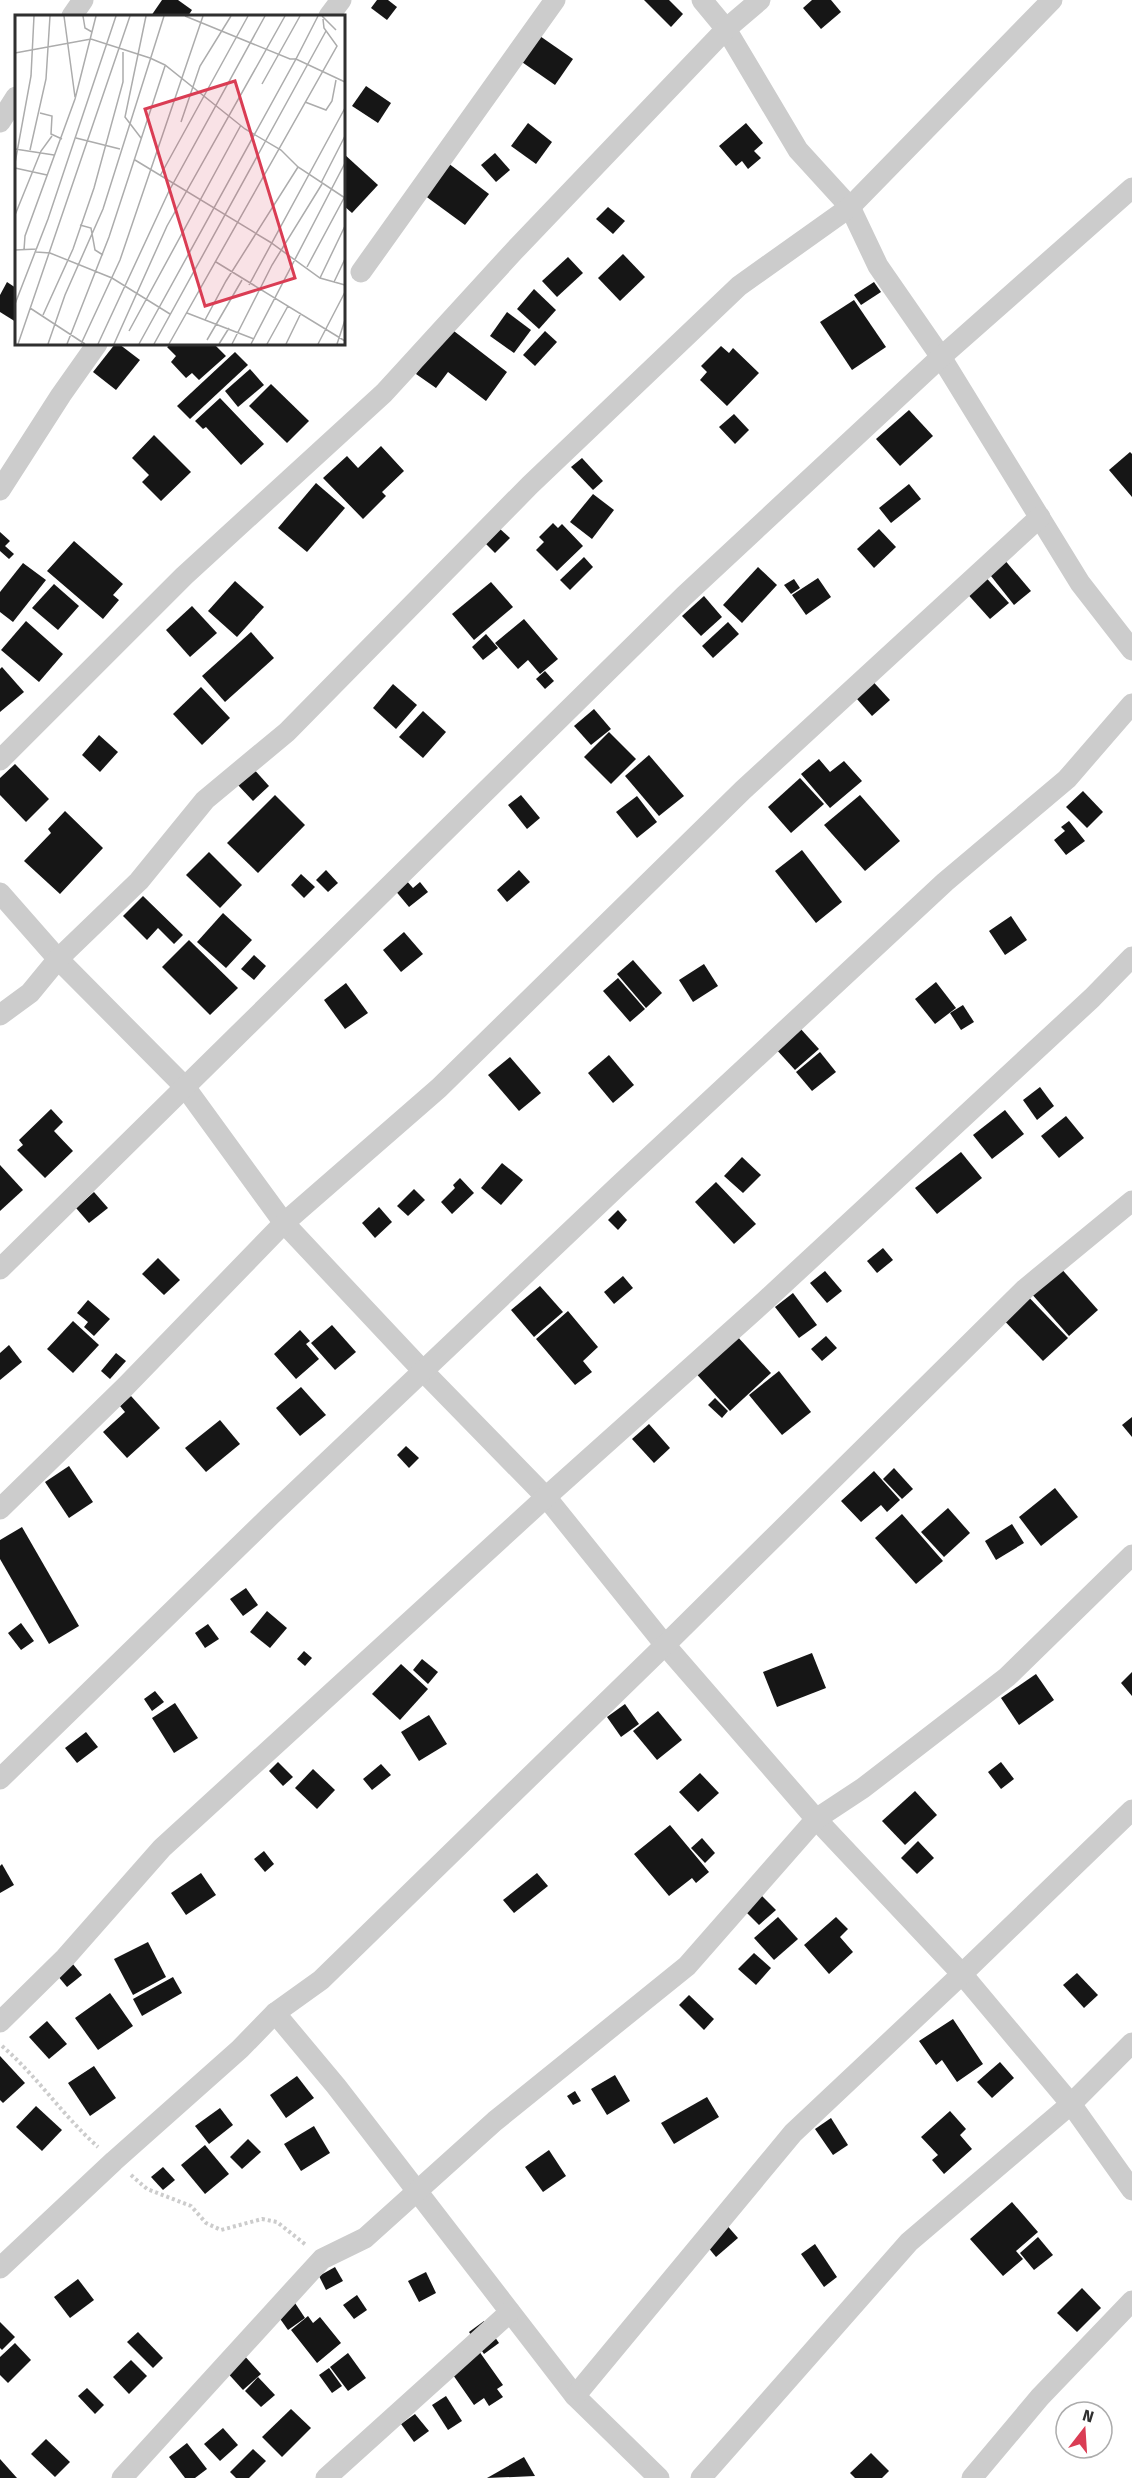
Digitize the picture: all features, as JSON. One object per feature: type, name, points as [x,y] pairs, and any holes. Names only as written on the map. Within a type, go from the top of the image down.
[{"type":"street","points":[[73,15],[83,0]]},
{"type":"street","points":[[330,15],[341,0]]},
{"type":"street","points":[[361,272],[555,0]]},
{"type":"street","points":[[702,0],[726,29],[798,150],[850,207],[878,266],[941,357],[1080,584],[1132,650]]},
{"type":"street","points":[[0,760],[184,576],[384,393],[514,251],[726,29],[760,0]]},
{"type":"street","points":[[0,1015],[30,993],[58,959],[139,882],[205,800],[287,732],[530,485],[739,286],[850,207],[1052,0]]},
{"type":"street","points":[[0,122],[15,99]]},
{"type":"street","points":[[0,1269],[684,596],[941,357],[1132,188]]},
{"type":"street","points":[[0,490],[96,345]]},
{"type":"street","points":[[0,1509],[126,1386],[284,1223],[439,1088],[743,790],[1040,517]]},
{"type":"street","points":[[0,1779],[270,1516],[618,1186],[945,882],[1067,779],[1132,704]]},
{"type":"street","points":[[0,893],[58,959],[185,1087],[284,1223],[423,1371],[546,1497],[665,1645],[816,1819],[962,1974],[1071,2104],[1132,2190]]},
{"type":"street","points":[[0,2022],[65,1958],[162,1848],[546,1497],[766,1300],[1092,998],[1132,957]]},
{"type":"street","points":[[0,2268],[114,2161],[240,2049],[275,2013],[321,1980],[665,1645],[1025,1289],[1132,1201]]},
{"type":"street","points":[[122,2478],[322,2259],[365,2238],[495,2121],[687,1966],[816,1819],[862,1788],[1007,1677],[1132,1555]]},
{"type":"street","points":[[575,2396],[793,2133],[1132,1810]]},
{"type":"street","points":[[275,2013],[336,2086],[575,2396],[659,2478]]},
{"type":"street","points":[[701,2478],[909,2242],[1071,2104],[1132,2043]]},
{"type":"street","points":[[972,2478],[1040,2397],[1132,2301]]},
{"type":"street","points":[[326,2478],[510,2312]]},
{"type":"path","points":[[0,2044],[24,2065],[76,2127],[147,2189],[191,2206],[206,2223],[221,2230],[262,2219],[277,2222],[322,2259]]},
{"type":"building","points":[[162,0],[178,0],[192,10],[189,15],[152,15]]},
{"type":"building","points":[[377,0],[388,0],[397,7],[387,20],[371,8]]},
{"type":"building","points":[[644,0],[669,0],[683,14],[671,27]]},
{"type":"building","points":[[812,0],[831,0],[841,12],[821,29],[803,8]]},
{"type":"building","points":[[537,34],[573,59],[555,85],[519,60]]},
{"type":"building","points":[[366,86],[391,103],[378,123],[352,106]]},
{"type":"building","points":[[528,123],[552,142],[536,164],[511,146]]},
{"type":"building","points":[[746,123],[763,143],[754,151],[761,158],[748,169],[742,161],[736,166],[719,146]]},
{"type":"building","points":[[495,153],[510,170],[496,182],[481,165]]},
{"type":"building","points":[[345,155],[378,185],[352,213],[345,207]]},
{"type":"building","points":[[448,163],[489,194],[465,225],[424,195]]},
{"type":"building","points":[[608,207],[625,221],[613,234],[596,219]]},
{"type":"building","points":[[623,254],[645,277],[620,301],[598,278]]},
{"type":"building","points":[[568,257],[583,273],[557,297],[542,281]]},
{"type":"building","points":[[7,282],[15,287],[15,321],[0,312],[0,295]]},
{"type":"building","points":[[874,282],[881,292],[861,305],[854,295]]},
{"type":"building","points":[[534,289],[556,310],[539,329],[517,309]]},
{"type":"building","points":[[854,300],[886,347],[852,370],[820,322]]},
{"type":"building","points":[[507,312],[531,330],[514,353],[490,336]]},
{"type":"building","points":[[450,328],[507,372],[486,401],[448,372],[436,388],[416,374]]},
{"type":"building","points":[[545,331],[557,342],[535,366],[523,355]]},
{"type":"building","points":[[114,345],[120,345],[140,360],[116,390],[93,372]]},
{"type":"building","points":[[170,345],[215,345],[226,356],[199,380],[192,373],[186,378],[171,362],[176,356],[167,347]]},
{"type":"building","points":[[721,346],[729,353],[733,348],[759,373],[727,406],[700,380],[707,372],[701,366]]},
{"type":"building","points":[[235,352],[248,365],[190,419],[177,406]]},
{"type":"building","points":[[250,369],[264,385],[238,407],[225,391]]},
{"type":"building","points":[[271,384],[309,421],[287,443],[249,406]]},
{"type":"building","points":[[220,398],[264,444],[241,465],[206,427],[203,429],[195,421]]},
{"type":"building","points":[[909,410],[933,436],[900,466],[876,439]]},
{"type":"building","points":[[734,414],[749,430],[735,444],[719,427]]},
{"type":"building","points":[[154,435],[191,472],[161,501],[142,482],[149,475],[132,458]]},
{"type":"building","points":[[381,446],[404,471],[382,492],[386,496],[363,519],[323,478],[347,456],[358,468]]},
{"type":"building","points":[[1130,452],[1132,454],[1132,497],[1109,470]]},
{"type":"building","points":[[582,458],[603,481],[593,490],[571,467]]},
{"type":"building","points":[[316,483],[345,508],[307,552],[278,528]]},
{"type":"building","points":[[909,484],[921,499],[891,523],[879,508]]},
{"type":"building","points":[[593,494],[614,510],[592,539],[570,522]]},
{"type":"building","points":[[553,523],[558,528],[562,524],[583,546],[557,571],[536,550],[544,542],[539,537]]},
{"type":"building","points":[[499,528],[510,538],[495,553],[484,542]]},
{"type":"building","points":[[879,529],[896,547],[874,568],[857,549]]},
{"type":"building","points":[[0,532],[10,541],[5,546],[14,554],[9,559],[0,551]]},
{"type":"building","points":[[74,541],[123,584],[113,595],[119,600],[103,619],[47,571]]},
{"type":"building","points":[[584,557],[593,567],[570,590],[560,580]]},
{"type":"building","points":[[1003,558],[1031,591],[1014,605],[987,571]]},
{"type":"building","points":[[23,563],[46,580],[13,622],[0,612],[0,592]]},
{"type":"building","points":[[758,567],[777,585],[742,623],[723,605]]},
{"type":"building","points":[[981,572],[1009,603],[990,619],[963,589]]},
{"type":"building","points":[[818,578],[831,597],[806,615],[792,595]]},
{"type":"building","points":[[794,579],[800,588],[791,594],[784,585]]},
{"type":"building","points":[[235,581],[264,607],[237,637],[208,611]]},
{"type":"building","points":[[491,582],[513,607],[474,640],[452,614]]},
{"type":"building","points":[[54,584],[79,606],[58,630],[32,608]]},
{"type":"building","points":[[704,596],[722,617],[701,636],[682,616]]},
{"type":"building","points":[[192,606],[217,633],[190,657],[166,630]]},
{"type":"building","points":[[524,619],[558,659],[540,674],[528,660],[518,669],[495,643]]},
{"type":"building","points":[[26,621],[63,654],[39,682],[1,650]]},
{"type":"building","points":[[728,622],[739,634],[713,658],[702,646]]},
{"type":"building","points":[[251,632],[274,658],[225,702],[202,676]]},
{"type":"building","points":[[486,634],[498,648],[483,660],[472,647]]},
{"type":"building","points":[[2,667],[24,692],[0,712],[0,669]]},
{"type":"building","points":[[545,671],[554,681],[545,689],[536,679]]},
{"type":"building","points":[[867,675],[890,700],[872,716],[849,690]]},
{"type":"building","points":[[393,684],[417,705],[396,729],[373,708]]},
{"type":"building","points":[[201,687],[230,718],[202,745],[173,714]]},
{"type":"building","points":[[594,709],[611,729],[591,745],[574,726]]},
{"type":"building","points":[[423,711],[446,732],[423,758],[399,737]]},
{"type":"building","points":[[609,732],[636,759],[611,784],[584,757]]},
{"type":"building","points":[[99,735],[118,752],[100,772],[82,755]]},
{"type":"building","points":[[649,755],[684,796],[659,816],[625,776]]},
{"type":"building","points":[[819,759],[830,772],[844,761],[862,781],[830,808],[801,774]]},
{"type":"building","points":[[15,764],[49,799],[26,822],[0,795],[0,778]]},
{"type":"building","points":[[253,768],[269,786],[253,801],[237,784]]},
{"type":"building","points":[[800,778],[824,804],[791,833],[768,807]]},
{"type":"building","points":[[1083,791],[1103,812],[1087,828],[1066,807]]},
{"type":"building","points":[[275,795],[305,825],[258,873],[227,843]]},
{"type":"building","points":[[521,795],[540,818],[527,829],[508,805]]},
{"type":"building","points":[[860,795],[900,841],[865,871],[824,825]]},
{"type":"building","points":[[637,796],[657,822],[637,838],[616,812]]},
{"type":"building","points":[[65,811],[103,848],[60,894],[24,861],[51,833],[48,829]]},
{"type":"building","points":[[1069,821],[1085,841],[1066,855],[1054,840],[1065,831],[1061,827]]},
{"type":"building","points":[[802,850],[842,902],[816,923],[775,871]]},
{"type":"building","points":[[209,852],[242,885],[220,908],[186,875]]},
{"type":"building","points":[[326,870],[338,883],[328,892],[316,880]]},
{"type":"building","points":[[519,870],[530,882],[507,902],[497,890]]},
{"type":"building","points":[[301,874],[315,887],[304,898],[291,885]]},
{"type":"building","points":[[405,879],[413,888],[420,882],[428,892],[409,907],[394,889]]},
{"type":"building","points":[[143,896],[183,935],[174,944],[158,928],[147,940],[123,916]]},
{"type":"building","points":[[223,913],[252,940],[226,968],[197,942]]},
{"type":"building","points":[[1011,916],[1027,940],[1005,955],[989,931]]},
{"type":"building","points":[[404,932],[423,954],[401,972],[383,950]]},
{"type":"building","points":[[189,940],[238,988],[210,1015],[162,967]]},
{"type":"building","points":[[254,955],[266,966],[254,980],[241,969]]},
{"type":"building","points":[[633,960],[662,993],[646,1008],[617,974]]},
{"type":"building","points":[[704,964],[718,986],[693,1002],[679,980]]},
{"type":"building","points":[[618,978],[645,1009],[630,1022],[603,991]]},
{"type":"building","points":[[936,982],[956,1008],[935,1024],[915,999]]},
{"type":"building","points":[[346,983],[368,1013],[345,1029],[324,1000]]},
{"type":"building","points":[[963,1005],[974,1022],[961,1030],[950,1013]]},
{"type":"building","points":[[789,1016],[819,1049],[795,1070],[765,1037]]},
{"type":"building","points":[[820,1052],[836,1072],[812,1091],[796,1072]]},
{"type":"building","points":[[609,1055],[634,1085],[613,1103],[588,1073]]},
{"type":"building","points":[[510,1057],[541,1093],[519,1111],[488,1075]]},
{"type":"building","points":[[1040,1087],[1054,1106],[1037,1120],[1023,1100]]},
{"type":"building","points":[[51,1109],[63,1122],[54,1131],[73,1151],[45,1178],[17,1150],[23,1145],[19,1140]]},
{"type":"building","points":[[1005,1110],[1024,1134],[992,1159],[973,1135]]},
{"type":"building","points":[[1066,1116],[1084,1138],[1059,1158],[1041,1136]]},
{"type":"building","points":[[961,1152],[982,1178],[937,1214],[915,1188]]},
{"type":"building","points":[[742,1157],[761,1175],[743,1193],[724,1176]]},
{"type":"building","points":[[502,1163],[523,1180],[501,1205],[481,1188]]},
{"type":"building","points":[[0,1165],[23,1190],[0,1211]]},
{"type":"building","points":[[460,1178],[474,1193],[452,1214],[441,1202],[455,1188],[453,1185]]},
{"type":"building","points":[[716,1182],[756,1224],[734,1244],[695,1202]]},
{"type":"building","points":[[414,1189],[425,1200],[408,1216],[397,1206]]},
{"type":"building","points":[[94,1192],[108,1208],[89,1223],[76,1208]]},
{"type":"building","points":[[379,1207],[392,1222],[375,1238],[362,1223]]},
{"type":"building","points":[[618,1210],[627,1220],[618,1230],[608,1220]]},
{"type":"building","points":[[883,1248],[893,1260],[877,1273],[867,1261]]},
{"type":"building","points":[[158,1258],[180,1280],[164,1295],[142,1274]]},
{"type":"building","points":[[1059,1266],[1098,1310],[1069,1336],[1030,1292]]},
{"type":"building","points":[[825,1271],[842,1291],[827,1303],[810,1283]]},
{"type":"building","points":[[623,1276],[633,1288],[614,1304],[604,1292]]},
{"type":"building","points":[[540,1286],[563,1312],[534,1337],[511,1310]]},
{"type":"building","points":[[1020,1288],[1068,1338],[1043,1361],[996,1312]]},
{"type":"building","points":[[793,1293],[817,1325],[799,1338],[775,1307]]},
{"type":"building","points":[[88,1300],[110,1319],[94,1336],[84,1327],[88,1322],[77,1313]]},
{"type":"building","points":[[568,1311],[598,1347],[583,1361],[592,1372],[575,1385],[536,1339]]},
{"type":"building","points":[[73,1321],[99,1345],[73,1373],[47,1349]]},
{"type":"building","points":[[332,1325],[356,1352],[335,1370],[311,1343]]},
{"type":"building","points":[[300,1330],[310,1341],[306,1344],[319,1359],[296,1379],[274,1354]]},
{"type":"building","points":[[736,1335],[771,1373],[730,1411],[692,1369]]},
{"type":"building","points":[[826,1336],[837,1348],[822,1361],[811,1349]]},
{"type":"building","points":[[9,1345],[22,1362],[0,1380],[0,1353]]},
{"type":"building","points":[[116,1353],[126,1361],[110,1379],[101,1371]]},
{"type":"building","points":[[779,1371],[811,1412],[782,1435],[749,1395]]},
{"type":"building","points":[[301,1387],[326,1415],[300,1436],[276,1408]]},
{"type":"building","points":[[131,1396],[160,1428],[127,1458],[103,1432],[125,1412],[120,1406]]},
{"type":"building","points":[[715,1398],[728,1411],[722,1418],[708,1405]]},
{"type":"building","points":[[1132,1417],[1132,1437],[1122,1425]]},
{"type":"building","points":[[220,1420],[240,1444],[206,1472],[185,1448]]},
{"type":"building","points":[[649,1424],[670,1448],[654,1463],[632,1439]]},
{"type":"building","points":[[406,1446],[419,1458],[409,1468],[397,1455]]},
{"type":"building","points":[[69,1466],[93,1502],[69,1518],[45,1482]]},
{"type":"building","points":[[894,1468],[913,1489],[902,1499],[883,1479]]},
{"type":"building","points":[[874,1471],[900,1500],[887,1512],[881,1505],[861,1522],[841,1501]]},
{"type":"building","points":[[1055,1488],[1078,1517],[1041,1546],[1019,1517]]},
{"type":"building","points":[[948,1508],[970,1533],[944,1557],[921,1532]]},
{"type":"building","points":[[902,1514],[943,1561],[916,1584],[875,1538]]},
{"type":"building","points":[[1012,1524],[1024,1543],[996,1560],[985,1541]]},
{"type":"building","points":[[22,1527],[79,1626],[49,1644],[0,1559],[0,1540]]},
{"type":"building","points":[[246,1588],[258,1605],[243,1616],[230,1599]]},
{"type":"building","points":[[267,1611],[287,1628],[270,1648],[250,1632]]},
{"type":"building","points":[[21,1623],[34,1641],[21,1650],[8,1633]]},
{"type":"building","points":[[208,1624],[219,1639],[205,1648],[195,1633]]},
{"type":"building","points":[[304,1651],[312,1658],[305,1666],[297,1659]]},
{"type":"building","points":[[812,1653],[826,1688],[777,1707],[763,1672]]},
{"type":"building","points":[[422,1659],[438,1672],[428,1684],[413,1670]]},
{"type":"building","points":[[401,1664],[428,1689],[400,1720],[372,1694]]},
{"type":"building","points":[[1132,1672],[1132,1696],[1121,1683]]},
{"type":"building","points":[[1036,1674],[1054,1700],[1019,1725],[1001,1698]]},
{"type":"building","points":[[155,1691],[164,1702],[152,1711],[144,1699]]},
{"type":"building","points":[[175,1703],[198,1738],[174,1753],[152,1718]]},
{"type":"building","points":[[625,1704],[639,1724],[621,1737],[607,1717]]},
{"type":"building","points":[[658,1711],[682,1740],[657,1760],[633,1731]]},
{"type":"building","points":[[429,1715],[447,1744],[419,1761],[401,1732]]},
{"type":"building","points":[[86,1732],[98,1747],[77,1763],[65,1748]]},
{"type":"building","points":[[278,1762],[293,1777],[283,1786],[269,1771]]},
{"type":"building","points":[[1001,1762],[1014,1779],[1001,1789],[988,1772]]},
{"type":"building","points":[[381,1764],[391,1775],[372,1790],[363,1779]]},
{"type":"building","points":[[313,1769],[335,1790],[317,1809],[295,1788]]},
{"type":"building","points":[[700,1773],[719,1793],[698,1812],[679,1792]]},
{"type":"building","points":[[915,1791],[937,1815],[905,1845],[882,1821]]},
{"type":"building","points":[[670,1825],[709,1872],[696,1883],[692,1878],[669,1896],[634,1854]]},
{"type":"building","points":[[702,1838],[715,1853],[705,1863],[691,1848]]},
{"type":"building","points":[[918,1841],[934,1858],[917,1874],[901,1858]]},
{"type":"building","points":[[264,1851],[274,1864],[265,1872],[254,1859]]},
{"type":"building","points":[[2,1864],[14,1885],[0,1893],[0,1866]]},
{"type":"building","points":[[201,1873],[216,1895],[186,1915],[171,1893]]},
{"type":"building","points":[[537,1873],[548,1886],[514,1913],[503,1900]]},
{"type":"building","points":[[761,1895],[776,1910],[759,1925],[744,1910]]},
{"type":"building","points":[[778,1917],[798,1939],[774,1960],[754,1938]]},
{"type":"building","points":[[836,1917],[848,1929],[840,1937],[853,1952],[829,1974],[804,1945]]},
{"type":"building","points":[[148,1942],[166,1977],[133,1995],[114,1959]]},
{"type":"building","points":[[754,1953],[771,1968],[756,1985],[738,1969]]},
{"type":"building","points":[[72,1963],[82,1975],[67,1987],[57,1975]]},
{"type":"building","points":[[1077,1973],[1098,1995],[1084,2008],[1063,1985]]},
{"type":"building","points":[[173,1977],[182,1993],[142,2016],[133,1999]]},
{"type":"building","points":[[110,1993],[133,2026],[98,2050],[75,2018]]},
{"type":"building","points":[[689,1995],[714,2019],[704,2030],[679,2005]]},
{"type":"building","points":[[953,2019],[983,2064],[957,2082],[942,2060],[936,2065],[919,2041]]},
{"type":"building","points":[[47,2021],[67,2044],[49,2059],[29,2037]]},
{"type":"building","points":[[0,2056],[25,2083],[3,2103],[0,2100]]},
{"type":"building","points":[[1000,2062],[1014,2078],[992,2098],[977,2082]]},
{"type":"building","points":[[94,2066],[116,2098],[90,2116],[68,2083]]},
{"type":"building","points":[[615,2075],[630,2101],[607,2115],[591,2089]]},
{"type":"building","points":[[297,2076],[314,2098],[286,2118],[270,2095]]},
{"type":"building","points":[[575,2091],[581,2101],[573,2105],[567,2096]]},
{"type":"building","points":[[707,2097],[719,2117],[674,2144],[661,2123]]},
{"type":"building","points":[[36,2106],[62,2130],[42,2151],[16,2127]]},
{"type":"building","points":[[220,2108],[233,2125],[209,2144],[195,2126]]},
{"type":"building","points":[[950,2111],[966,2129],[960,2135],[972,2149],[944,2174],[932,2160],[938,2155],[921,2137]]},
{"type":"building","points":[[831,2118],[848,2145],[833,2155],[815,2129]]},
{"type":"building","points":[[314,2126],[330,2153],[301,2171],[284,2144]]},
{"type":"building","points":[[248,2139],[261,2152],[242,2169],[230,2157]]},
{"type":"building","points":[[205,2145],[229,2174],[205,2194],[181,2165]]},
{"type":"building","points":[[549,2150],[566,2176],[543,2192],[525,2167]]},
{"type":"building","points":[[163,2167],[175,2180],[163,2190],[151,2177]]},
{"type":"building","points":[[1012,2202],[1038,2232],[1016,2251],[1023,2259],[1003,2276],[970,2239]]},
{"type":"building","points":[[724,2222],[738,2238],[716,2257],[702,2240]]},
{"type":"building","points":[[1038,2237],[1053,2255],[1034,2270],[1020,2253]]},
{"type":"building","points":[[815,2244],[837,2277],[824,2287],[801,2254]]},
{"type":"building","points":[[335,2267],[343,2281],[326,2290],[319,2276]]},
{"type":"building","points":[[426,2272],[436,2293],[419,2302],[408,2281]]},
{"type":"building","points":[[78,2279],[94,2300],[70,2318],[54,2297]]},
{"type":"building","points":[[1082,2288],[1101,2308],[1077,2332],[1057,2313]]},
{"type":"building","points":[[357,2295],[367,2310],[354,2319],[343,2305]]},
{"type":"building","points":[[293,2300],[305,2318],[288,2330],[276,2313]]},
{"type":"building","points":[[308,2316],[313,2323],[320,2317],[341,2343],[317,2363],[291,2330]]},
{"type":"building","points":[[484,2321],[499,2343],[484,2354],[469,2332]]},
{"type":"building","points":[[0,2322],[15,2337],[2,2350],[0,2348]]},
{"type":"building","points":[[138,2332],[163,2358],[153,2368],[127,2342]]},
{"type":"building","points":[[15,2343],[31,2360],[8,2383],[0,2375],[0,2357]]},
{"type":"building","points":[[474,2344],[503,2385],[497,2389],[503,2397],[489,2406],[484,2398],[474,2405],[451,2372]]},
{"type":"building","points":[[242,2353],[261,2374],[243,2390],[224,2369]]},
{"type":"building","points":[[348,2353],[366,2378],[348,2391],[330,2367]]},
{"type":"building","points":[[131,2360],[147,2376],[129,2394],[113,2377]]},
{"type":"building","points":[[329,2368],[342,2386],[332,2393],[319,2375]]},
{"type":"building","points":[[258,2377],[275,2395],[261,2407],[245,2391]]},
{"type":"building","points":[[87,2388],[104,2405],[95,2414],[78,2396]]},
{"type":"building","points":[[446,2396],[462,2421],[448,2430],[432,2405]]},
{"type":"building","points":[[291,2409],[311,2428],[282,2457],[262,2437]]},
{"type":"building","points":[[415,2414],[429,2431],[414,2442],[401,2424]]},
{"type":"building","points":[[223,2428],[238,2445],[220,2461],[204,2444]]},
{"type":"building","points":[[46,2439],[70,2462],[55,2477],[31,2454]]},
{"type":"building","points":[[187,2443],[207,2469],[195,2478],[185,2478],[169,2457]]},
{"type":"building","points":[[253,2449],[266,2461],[249,2478],[236,2478],[230,2472]]},
{"type":"building","points":[[871,2453],[889,2471],[882,2478],[855,2478],[850,2473]]},
{"type":"building","points":[[524,2457],[535,2476],[487,2478]]},
{"type":"building","points":[[0,2459],[17,2478],[0,2478]]}]
